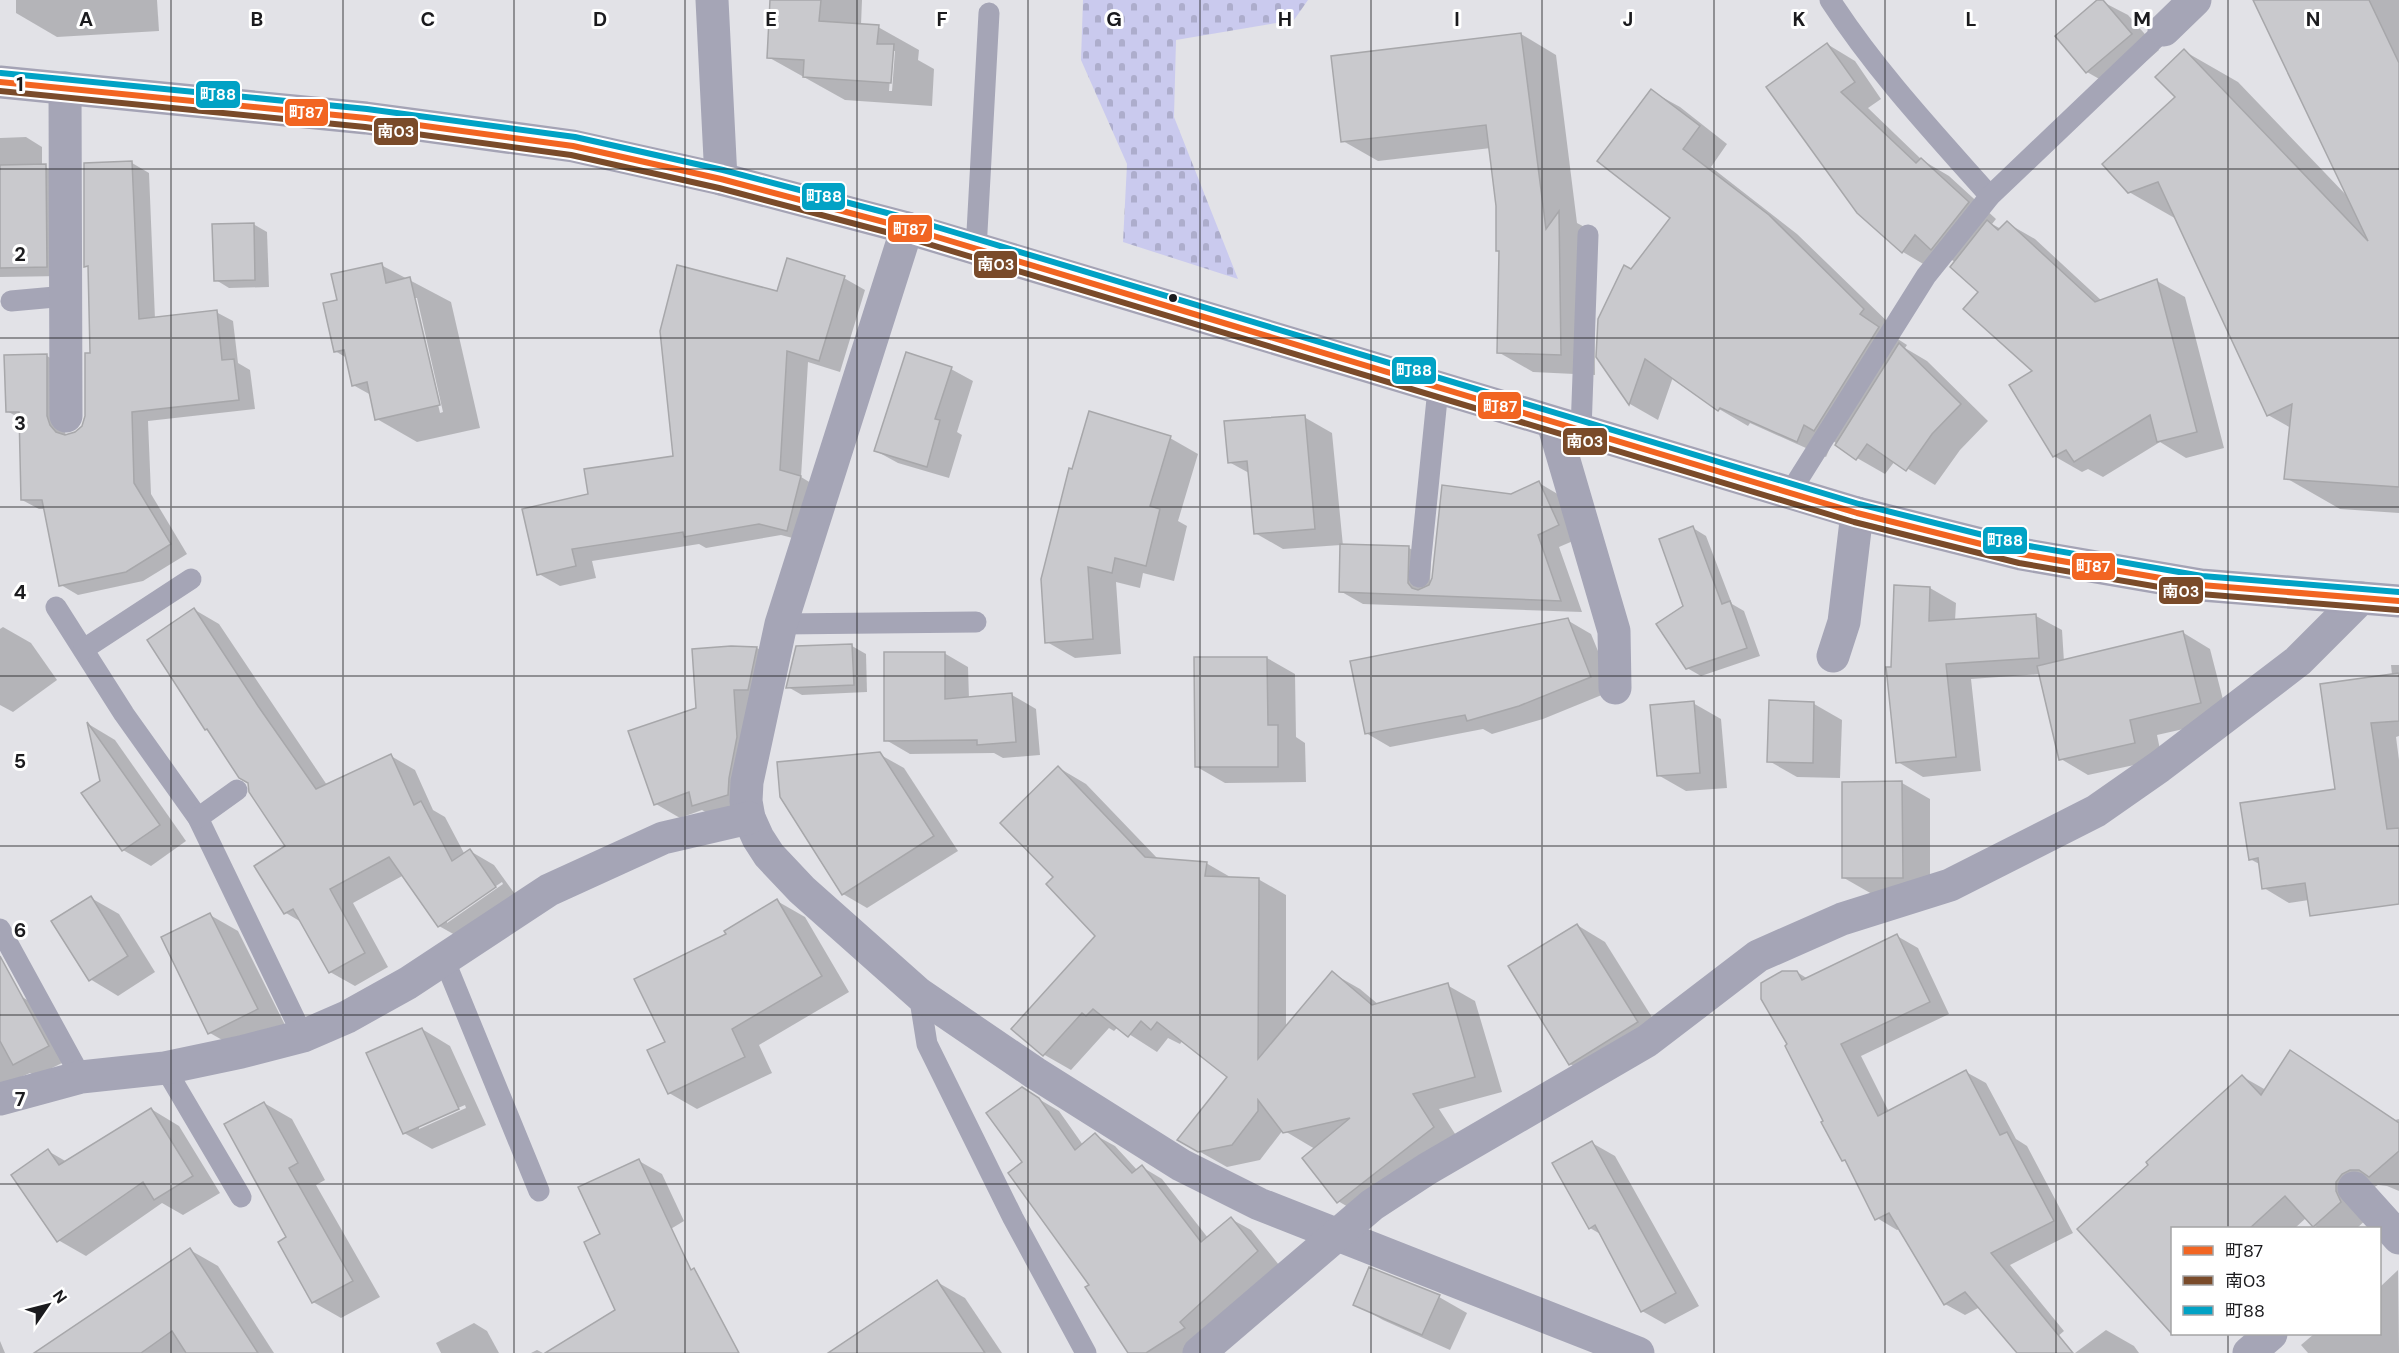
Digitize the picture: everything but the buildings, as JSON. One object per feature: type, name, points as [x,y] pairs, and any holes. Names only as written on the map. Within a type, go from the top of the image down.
[{"type":"street","points":[[712,0],[721,179]]},
{"type":"street","points":[[2164,30],[2195,0]]},
{"type":"street","points":[[0,81],[366,118],[573,146],[721,179],[907,228],[1790,494],[2021,554],[2201,585],[2399,601]]},
{"type":"street","points":[[65,88],[66,416]]},
{"type":"street","points":[[907,228],[781,624],[747,782],[746,801],[749,818],[769,855],[802,890],[919,994],[1035,1073],[1181,1165],[1259,1204],[1638,1353]]},
{"type":"street","points":[[1567,427],[1614,631],[1615,687]]},
{"type":"street","points":[[1833,656],[1844,622],[1857,513]]},
{"type":"street","points":[[1199,1353],[1372,1205],[1426,1169],[1647,1041],[1758,956],[1842,919],[1950,885],[2096,811],[2159,768],[2298,661],[2361,597]]},
{"type":"street","points":[[0,1099],[81,1077],[165,1068],[303,1036],[348,1017],[408,983],[559,885],[663,838],[749,818]]},
{"type":"street","points":[[2354,1188],[2389,1233]]},
{"type":"street","points":[[2249,1353],[2270,1335]]},
{"type":"lane","points":[[1830,0],[1857,41],[1932,132],[1990,196]]},
{"type":"lane","points":[[976,250],[989,13]]},
{"type":"lane","points":[[1790,494],[1926,276],[1990,196],[2164,30]]},
{"type":"lane","points":[[1567,427],[1588,235]]},
{"type":"lane","points":[[10,301],[66,296]]},
{"type":"lane","points":[[1419,577],[1438,389]]},
{"type":"lane","points":[[84,649],[191,579]]},
{"type":"lane","points":[[56,607],[124,714],[198,818],[303,1036]]},
{"type":"lane","points":[[781,624],[976,622]]},
{"type":"lane","points":[[198,818],[237,790]]},
{"type":"lane","points":[[0,929],[81,1077]]},
{"type":"lane","points":[[444,958],[538,1191]]},
{"type":"lane","points":[[919,994],[927,1044],[1013,1218],[1086,1353]]},
{"type":"lane","points":[[165,1068],[241,1197]]},
{"type":"green space","points":[[1083,0],[1308,0],[1294,20],[1176,40],[1174,117],[1238,279],[1123,242],[1127,164],[1081,60]]},
{"type":"transit line","name":"町88","points":[[1,73],[367,109],[575,137],[723,170],[910,219],[1859,504],[2023,545],[2202,576],[2399,592]]},
{"type":"transit line","name":"町87","points":[[0,82],[366,118],[573,146],[721,179],[907,228],[1857,513],[2021,554],[2201,585],[2399,601]]},
{"type":"transit line","name":"南03","points":[[0,91],[365,127],[571,155],[719,188],[905,237],[1854,522],[2019,563],[2200,594],[2398,610]]}]
